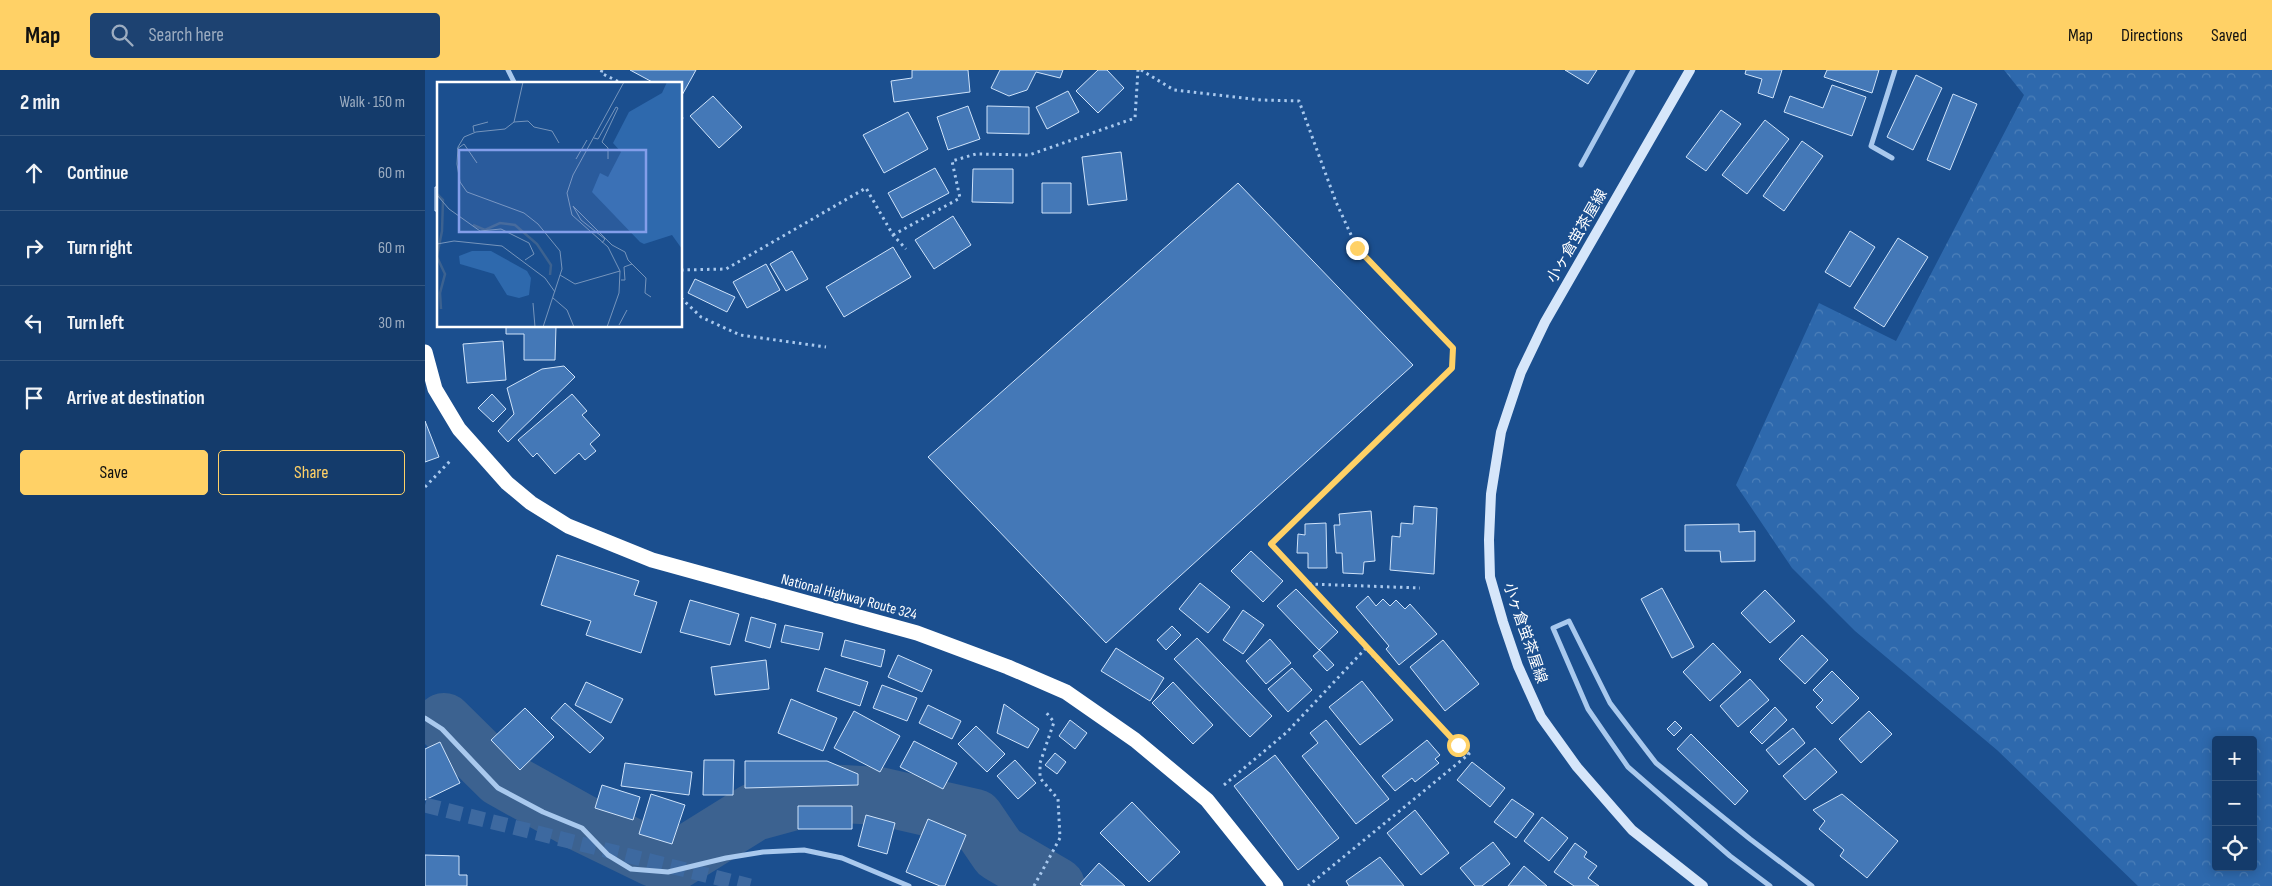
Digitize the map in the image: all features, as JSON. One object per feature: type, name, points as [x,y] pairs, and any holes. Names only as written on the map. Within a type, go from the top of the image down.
[{"type":"highway","name":"National Highway Route 324","points":[[425,352],[435,389],[450,416],[469,442],[507,483],[531,503],[568,526],[601,541],[652,560],[917,633],[1008,666],[1066,692],[1135,740],[1207,800],[1276,886]]},
{"type":"street","points":[[508,70],[514,82]]},
{"type":"street","points":[[1581,165],[1633,70]]},
{"type":"street","name":"小ヶ倉蛍茶屋線","points":[[1690,70],[1545,322],[1521,372],[1501,432],[1491,494],[1489,540],[1490,577],[1503,622],[1518,666],[1541,717],[1577,767],[1631,830],[1703,886]]},
{"type":"street","points":[[1892,158],[1871,146],[1895,70]]},
{"type":"street","points":[[1770,886],[1730,856],[1628,768],[1588,709],[1553,628],[1569,621],[1610,702],[1656,763],[1750,840],[1812,886]]},
{"type":"street","points":[[425,718],[442,729],[498,788],[543,812],[582,828],[608,854],[631,869],[668,872],[720,859],[763,852],[804,850],[842,858],[909,886]]},
{"type":"path","points":[[602,70],[601,73],[619,82]]},
{"type":"path","points":[[893,235],[960,198],[952,161],[976,154],[1029,155],[1135,118],[1140,70],[1174,90],[1261,100],[1299,102],[1336,202],[1357,248],[1453,348],[1452,368],[1271,544],[1458,745],[1469,754],[1308,886]]},
{"type":"path","points":[[683,270],[726,269],[866,188],[893,235],[906,249]]},
{"type":"path","points":[[683,300],[701,317],[740,335],[826,347]]},
{"type":"path","points":[[425,487],[469,442]]},
{"type":"path","points":[[1308,584],[1420,588]]},
{"type":"path","points":[[1207,800],[1287,732],[1367,648]]},
{"type":"path","points":[[1034,886],[1060,838],[1058,799],[1040,778],[1040,763],[1054,722],[1031,692],[1035,679]]},
{"type":"green space","points":[[2004,70],[2272,70],[2272,886],[2138,886],[1997,750],[1855,631],[1792,568],[1736,485],[1819,303],[1896,341],[2024,95]]},
{"type":"building","points":[[630,70],[696,70],[683,93],[683,82],[652,82]]},
{"type":"building","points":[[912,70],[968,70],[970,92],[894,102],[891,81],[912,78]]},
{"type":"building","points":[[1000,70],[1063,70],[1060,78],[1036,72],[1027,90],[1009,96],[991,88]]},
{"type":"building","points":[[1098,70],[1107,70],[1124,88],[1098,113],[1076,91]]},
{"type":"building","points":[[1565,70],[1597,70],[1588,84]]},
{"type":"building","points":[[1746,70],[1782,70],[1773,98],[1758,93],[1762,79],[1745,74]]},
{"type":"building","points":[[1827,70],[1879,70],[1872,93],[1824,77]]},
{"type":"building","points":[[1916,75],[1942,88],[1913,150],[1887,137]]},
{"type":"building","points":[[1832,85],[1866,97],[1852,136],[1784,112],[1790,96],[1823,108]]},
{"type":"building","points":[[1068,91],[1079,112],[1047,129],[1036,107]]},
{"type":"building","points":[[1953,94],[1977,104],[1950,170],[1927,160]]},
{"type":"building","points":[[713,96],[742,127],[719,148],[690,116]]},
{"type":"building","points":[[968,106],[980,139],[948,150],[937,117]]},
{"type":"building","points":[[987,106],[1029,107],[1029,134],[987,133]]},
{"type":"building","points":[[1721,110],[1741,124],[1706,171],[1686,157]]},
{"type":"building","points":[[908,112],[928,149],[884,173],[863,135]]},
{"type":"building","points":[[1765,120],[1789,139],[1747,194],[1722,175]]},
{"type":"building","points":[[1802,141],[1823,156],[1784,211],[1763,196]]},
{"type":"building","points":[[1121,152],[1127,200],[1088,205],[1082,157]]},
{"type":"building","points":[[935,168],[949,193],[902,218],[888,193]]},
{"type":"building","points":[[973,169],[1013,169],[1013,203],[972,202]]},
{"type":"building","points":[[1042,183],[1071,183],[1071,213],[1042,213]]},
{"type":"building","points":[[1238,183],[1413,365],[1106,643],[928,457]]},
{"type":"building","points":[[435,187],[437,187],[437,211],[435,211]]},
{"type":"building","points":[[953,216],[971,245],[934,269],[915,240]]},
{"type":"building","points":[[1850,231],[1875,247],[1850,287],[1825,272]]},
{"type":"building","points":[[1898,238],[1928,257],[1884,327],[1854,308]]},
{"type":"building","points":[[893,247],[911,277],[844,317],[826,287]]},
{"type":"building","points":[[792,251],[808,279],[786,291],[770,264]]},
{"type":"building","points":[[766,264],[780,290],[747,308],[733,282]]},
{"type":"building","points":[[695,279],[735,297],[727,312],[688,293]]},
{"type":"building","points":[[506,328],[556,328],[555,360],[524,360],[524,334],[506,334]]},
{"type":"building","points":[[503,341],[506,380],[467,383],[463,344]]},
{"type":"building","points":[[564,366],[575,377],[508,442],[498,431],[514,414],[507,388],[542,369]]},
{"type":"building","points":[[492,394],[506,409],[493,422],[478,408]]},
{"type":"building","points":[[572,394],[587,411],[582,415],[600,435],[590,444],[596,451],[585,460],[579,453],[555,474],[537,453],[533,457],[518,440]]},
{"type":"building","points":[[425,421],[439,457],[425,462]]},
{"type":"building","points":[[1414,506],[1437,508],[1434,574],[1390,570],[1392,536],[1400,537],[1401,523],[1413,524]]},
{"type":"building","points":[[1371,511],[1375,561],[1364,562],[1363,574],[1343,573],[1342,553],[1336,553],[1334,525],[1340,525],[1339,514]]},
{"type":"building","points":[[1326,523],[1327,568],[1308,568],[1308,553],[1297,553],[1298,534],[1305,535],[1305,524]]},
{"type":"building","points":[[1739,524],[1739,532],[1755,531],[1755,561],[1721,562],[1720,551],[1685,551],[1685,525]]},
{"type":"building","points":[[1251,551],[1283,581],[1263,602],[1231,571]]},
{"type":"building","points":[[557,555],[639,581],[634,595],[657,602],[641,653],[586,635],[591,621],[541,605]]},
{"type":"building","points":[[1200,583],[1230,607],[1208,633],[1179,609]]},
{"type":"building","points":[[1662,588],[1694,647],[1672,658],[1641,599]]},
{"type":"building","points":[[1296,589],[1338,632],[1319,650],[1277,606]]},
{"type":"building","points":[[1765,590],[1795,621],[1770,643],[1741,613]]},
{"type":"building","points":[[1368,596],[1376,606],[1383,599],[1390,606],[1396,600],[1405,609],[1410,604],[1437,634],[1399,665],[1386,649],[1389,646],[1356,607]]},
{"type":"building","points":[[690,600],[739,614],[730,645],[680,632]]},
{"type":"building","points":[[1243,610],[1264,625],[1243,654],[1223,640]]},
{"type":"building","points":[[751,617],[776,624],[770,648],[745,641]]},
{"type":"building","points":[[785,625],[823,633],[819,650],[781,642]]},
{"type":"building","points":[[1172,626],[1181,635],[1166,650],[1157,640]]},
{"type":"building","points":[[1802,635],[1828,660],[1805,684],[1779,659]]},
{"type":"building","points":[[1197,638],[1272,716],[1250,737],[1174,659]]},
{"type":"building","points":[[1270,639],[1291,663],[1266,684],[1246,661]]},
{"type":"building","points":[[845,640],[885,650],[881,667],[841,656]]},
{"type":"building","points":[[1443,640],[1479,684],[1445,711],[1410,667]]},
{"type":"building","points":[[1713,643],[1741,672],[1710,701],[1683,672]]},
{"type":"building","points":[[1116,648],[1164,678],[1150,701],[1101,671]]},
{"type":"building","points":[[1320,650],[1334,665],[1327,671],[1313,656]]},
{"type":"building","points":[[898,655],[932,670],[922,692],[888,677]]},
{"type":"building","points":[[766,660],[769,689],[715,695],[711,667]]},
{"type":"building","points":[[825,668],[868,682],[860,706],[817,691]]},
{"type":"building","points":[[1292,668],[1312,690],[1288,712],[1268,689]]},
{"type":"building","points":[[1832,671],[1859,698],[1832,724],[1816,707],[1823,700],[1813,690]]},
{"type":"building","points":[[1750,679],[1769,700],[1738,727],[1720,706]]},
{"type":"building","points":[[1362,681],[1393,720],[1360,745],[1329,707]]},
{"type":"building","points":[[586,682],[623,699],[611,723],[575,705]]},
{"type":"building","points":[[1173,682],[1213,725],[1193,744],[1152,703]]},
{"type":"building","points":[[882,685],[917,698],[907,721],[873,708]]},
{"type":"building","points":[[791,699],[837,718],[823,751],[778,733]]},
{"type":"building","points":[[565,703],[604,738],[590,753],[551,718]]},
{"type":"building","points":[[1004,704],[1039,729],[1028,748],[997,733]]},
{"type":"building","points":[[928,705],[961,721],[952,739],[919,723]]},
{"type":"building","points":[[1775,707],[1787,720],[1762,744],[1750,732]]},
{"type":"building","points":[[525,708],[554,737],[520,770],[491,740]]},
{"type":"building","points":[[854,711],[900,736],[880,772],[834,748]]},
{"type":"building","points":[[1869,711],[1892,734],[1861,763],[1839,739]]},
{"type":"building","points":[[1070,720],[1087,733],[1075,749],[1059,736]]},
{"type":"building","points":[[1326,720],[1389,799],[1356,824],[1302,756],[1318,743],[1310,733]]},
{"type":"building","points":[[1675,721],[1682,728],[1674,736],[1667,729]]},
{"type":"building","points":[[976,726],[1005,754],[987,772],[958,744]]},
{"type":"building","points":[[1793,728],[1805,743],[1779,765],[1766,750]]},
{"type":"building","points":[[1691,734],[1748,791],[1735,805],[1677,749]]},
{"type":"building","points":[[1427,740],[1440,755],[1435,759],[1439,763],[1415,782],[1412,778],[1395,791],[1382,776]]},
{"type":"building","points":[[914,741],[957,763],[943,789],[900,767]]},
{"type":"building","points":[[440,742],[460,783],[425,800],[425,749]]},
{"type":"building","points":[[1815,748],[1837,772],[1805,800],[1783,776]]},
{"type":"building","points":[[1055,753],[1066,762],[1057,774],[1045,765]]},
{"type":"building","points":[[1275,755],[1339,838],[1298,870],[1234,786]]},
{"type":"building","points":[[704,760],[734,760],[733,795],[703,795]]},
{"type":"building","points":[[1015,760],[1036,783],[1018,799],[997,776]]},
{"type":"building","points":[[745,761],[827,761],[858,774],[858,785],[745,788]]},
{"type":"building","points":[[1472,762],[1505,788],[1490,807],[1457,780]]},
{"type":"building","points":[[625,763],[692,772],[689,795],[621,786]]},
{"type":"building","points":[[602,785],[640,797],[633,820],[595,808]]},
{"type":"building","points":[[651,794],[685,805],[672,844],[639,834]]},
{"type":"building","points":[[1842,794],[1898,841],[1867,878],[1840,856],[1844,850],[1819,829],[1825,821],[1813,810]]},
{"type":"building","points":[[1512,799],[1534,814],[1516,838],[1494,822]]},
{"type":"building","points":[[1132,802],[1180,852],[1149,882],[1100,833]]},
{"type":"building","points":[[798,806],[852,806],[852,829],[798,829]]},
{"type":"building","points":[[1415,810],[1449,853],[1421,875],[1387,833]]},
{"type":"building","points":[[866,815],[895,823],[887,854],[858,846]]},
{"type":"building","points":[[1542,817],[1568,838],[1549,861],[1524,841]]},
{"type":"building","points":[[928,819],[966,835],[945,886],[940,886],[906,872]]},
{"type":"building","points":[[1493,842],[1510,864],[1482,886],[1475,886],[1460,868]]},
{"type":"building","points":[[1575,843],[1587,852],[1584,857],[1597,866],[1588,878],[1599,886],[1574,886],[1554,872]]},
{"type":"building","points":[[425,855],[459,856],[459,875],[467,875],[467,886],[425,886]]},
{"type":"building","points":[[1380,857],[1404,886],[1349,886],[1346,881]]},
{"type":"building","points":[[1099,863],[1125,886],[1083,886],[1080,884]]},
{"type":"building","points":[[1524,866],[1547,886],[1508,886]]},
{"type":"waterway","points":[[444,722],[501,778],[582,823],[654,858],[677,860],[754,812],[824,793],[879,796],[975,818],[999,853],[1056,886]]},
{"type":"tunnel","points":[[425,805],[750,886]]},
{"type":"route","points":[[1357,248],[1453,348],[1452,368],[1271,544],[1458,745]]}]
